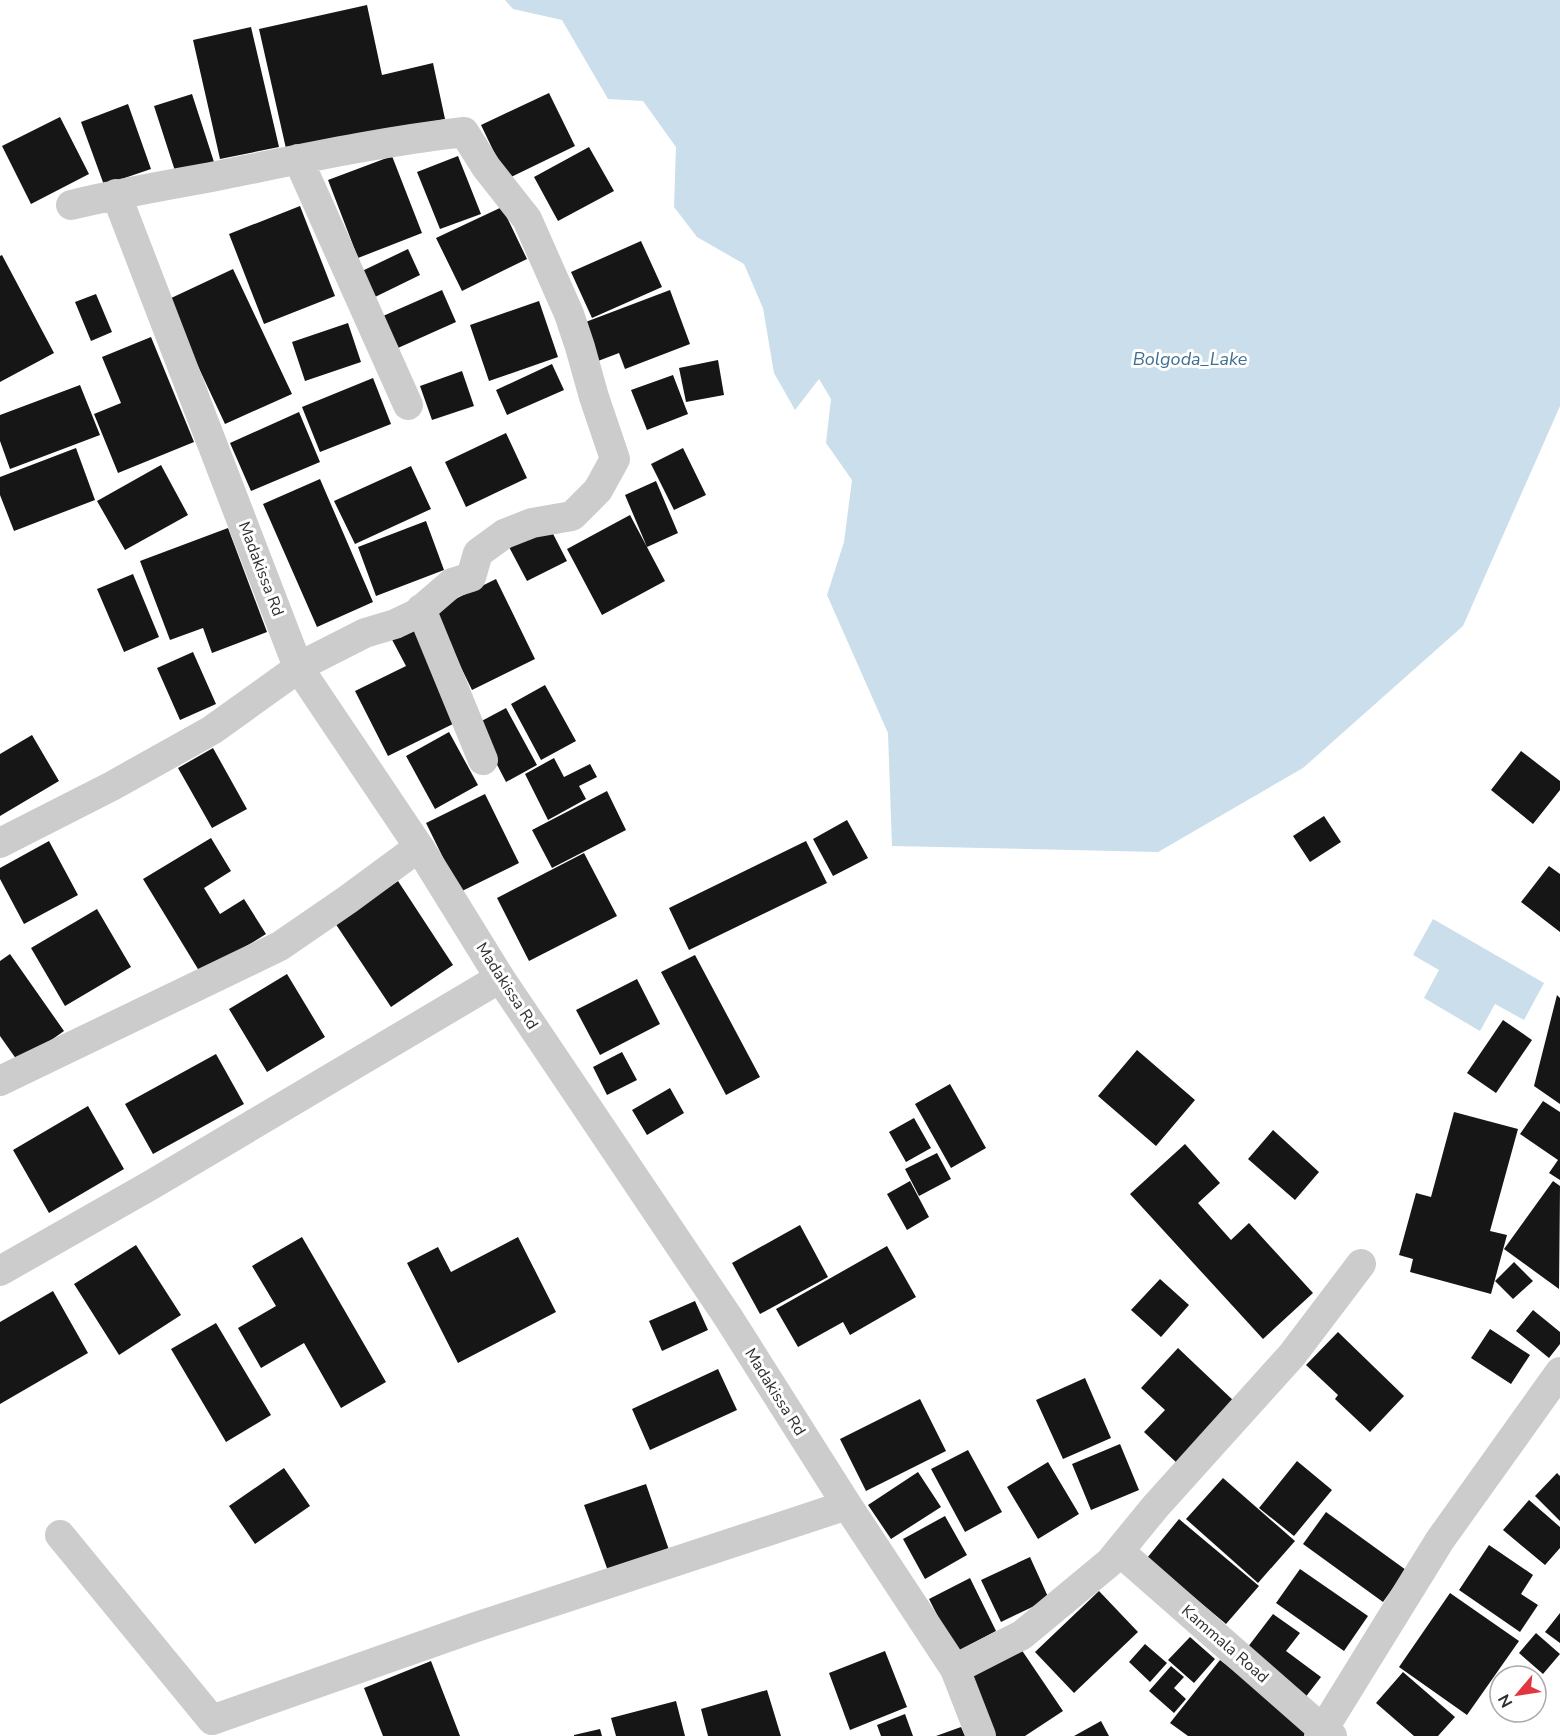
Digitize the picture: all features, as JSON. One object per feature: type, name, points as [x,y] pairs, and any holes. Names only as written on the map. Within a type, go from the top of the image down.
[{"type":"street","points":[[0,843],[112,786],[212,730],[298,667],[365,633],[395,624],[416,614],[452,583],[471,577],[478,553],[504,534],[532,523],[572,516],[598,490],[615,459],[569,314],[527,219],[486,167],[464,132],[417,137],[298,159],[116,194],[71,205]]},
{"type":"street","points":[[298,159],[408,405]]},
{"type":"street","name":"Madakissa Rd","points":[[116,194],[298,667],[419,847],[500,978],[728,1317],[847,1505],[955,1669],[981,1736]]},
{"type":"street","points":[[421,609],[483,760]]},
{"type":"street","points":[[0,1081],[280,946],[419,847]]},
{"type":"street","points":[[0,1271],[151,1185],[500,978]]},
{"type":"street","points":[[955,1669],[1022,1635],[1110,1562],[1155,1507],[1293,1355],[1361,1264]]},
{"type":"street","points":[[1324,1734],[1440,1540],[1560,1372]]},
{"type":"street","points":[[60,1535],[212,1720],[473,1628],[847,1505]]},
{"type":"street","name":"Kammala Road","points":[[1119,1551],[1324,1734]]},
{"type":"water","name":"Bolgoda_Lake","points":[[505,0],[1560,0],[1560,406],[1463,626],[1303,768],[1158,852],[892,846],[888,733],[827,595],[844,542],[852,480],[826,443],[831,399],[819,379],[795,410],[774,373],[763,308],[744,264],[697,237],[674,207],[676,147],[643,101],[608,99],[562,20],[513,9]]},
{"type":"water","points":[[1433,919],[1544,983],[1524,1020],[1495,1004],[1480,1031],[1424,998],[1439,970],[1413,955]]},
{"type":"building","points":[[367,5],[382,75],[433,63],[445,119],[287,153],[259,29]]},
{"type":"building","points":[[251,27],[279,147],[220,159],[193,40]]},
{"type":"building","points":[[549,93],[575,146],[507,179],[481,125]]},
{"type":"building","points":[[192,94],[214,162],[176,174],[154,106]]},
{"type":"building","points":[[128,104],[151,169],[104,185],[81,122]]},
{"type":"building","points":[[60,117],[89,174],[31,204],[2,146]]},
{"type":"building","points":[[589,147],[614,191],[558,221],[534,177]]},
{"type":"building","points":[[392,156],[422,233],[358,258],[328,180]]},
{"type":"building","points":[[458,156],[481,214],[440,229],[417,172]]},
{"type":"building","points":[[300,206],[335,296],[264,324],[229,234]]},
{"type":"building","points":[[502,207],[527,259],[462,291],[436,238]]},
{"type":"building","points":[[641,241],[662,287],[592,318],[571,272]]},
{"type":"building","points":[[408,249],[420,275],[373,298],[360,272]]},
{"type":"building","points":[[2,255],[54,353],[0,382],[0,256]]},
{"type":"building","points":[[233,269],[292,394],[225,424],[167,300]]},
{"type":"building","points":[[442,290],[456,322],[389,352],[374,320]]},
{"type":"building","points":[[670,290],[690,344],[625,369],[619,353],[598,361],[583,323]]},
{"type":"building","points":[[96,294],[112,332],[91,341],[75,302]]},
{"type":"building","points":[[539,301],[558,357],[489,381],[470,325]]},
{"type":"building","points":[[348,323],[361,362],[305,381],[292,342]]},
{"type":"building","points":[[151,337],[194,442],[118,473],[94,414],[121,403],[102,357]]},
{"type":"building","points":[[718,360],[724,395],[686,402],[679,368]]},
{"type":"building","points":[[552,364],[564,390],[507,415],[496,390]]},
{"type":"building","points":[[462,371],[474,406],[432,420],[420,386]]},
{"type":"building","points":[[673,375],[688,414],[647,430],[631,390]]},
{"type":"building","points":[[373,378],[391,424],[320,452],[302,407]]},
{"type":"building","points":[[80,385],[100,435],[10,469],[0,441],[0,415]]},
{"type":"building","points":[[299,412],[320,462],[251,491],[230,443]]},
{"type":"building","points":[[506,433],[527,478],[466,507],[445,462]]},
{"type":"building","points":[[76,448],[95,500],[14,531],[0,495],[0,477]]},
{"type":"building","points":[[683,448],[706,495],[674,510],[651,464]]},
{"type":"building","points":[[161,465],[188,515],[125,550],[97,501]]},
{"type":"building","points":[[411,466],[431,509],[355,544],[334,501]]},
{"type":"building","points":[[320,479],[373,602],[317,627],[263,504]]},
{"type":"building","points":[[656,481],[678,533],[647,547],[625,495]]},
{"type":"building","points":[[630,515],[665,581],[602,615],[567,549]]},
{"type":"building","points":[[426,521],[444,570],[376,596],[358,547]]},
{"type":"building","points":[[549,526],[567,561],[527,581],[509,547]]},
{"type":"building","points":[[228,528],[267,632],[212,653],[203,628],[170,640],[140,561]]},
{"type":"building","points":[[133,574],[159,637],[124,652],[97,589]]},
{"type":"building","points":[[496,579],[535,659],[472,690],[433,610]]},
{"type":"building","points":[[412,622],[461,720],[388,756],[355,691],[406,666],[389,634]]},
{"type":"building","points":[[193,652],[216,704],[180,720],[157,668]]},
{"type":"building","points":[[545,685],[576,741],[541,760],[511,704]]},
{"type":"building","points":[[506,708],[537,765],[506,782],[476,724]]},
{"type":"building","points":[[449,732],[478,785],[435,809],[406,756]]},
{"type":"building","points":[[32,735],[59,781],[0,816],[0,754]]},
{"type":"building","points":[[213,748],[247,809],[212,828],[178,768]]},
{"type":"building","points":[[1521,751],[1560,781],[1560,790],[1533,824],[1491,790]]},
{"type":"building","points":[[554,758],[564,777],[590,764],[597,777],[579,786],[586,799],[548,820],[525,774]]},
{"type":"building","points":[[607,791],[626,830],[552,868],[532,830]]},
{"type":"building","points":[[485,794],[519,863],[460,892],[426,823]]},
{"type":"building","points":[[1324,816],[1341,842],[1310,862],[1293,836]]},
{"type":"building","points":[[847,820],[868,858],[833,876],[813,839]]},
{"type":"building","points":[[211,838],[231,871],[204,888],[220,914],[244,899],[266,934],[201,974],[143,879]]},
{"type":"building","points":[[49,841],[78,895],[24,924],[0,879],[0,868]]},
{"type":"building","points":[[806,841],[827,883],[689,950],[669,908]]},
{"type":"building","points":[[584,853],[617,916],[529,961],[497,898]]},
{"type":"building","points":[[1549,866],[1560,874],[1560,932],[1521,902]]},
{"type":"building","points":[[398,881],[453,965],[391,1007],[335,923]]},
{"type":"building","points":[[97,909],[131,967],[65,1006],[31,948]]},
{"type":"building","points":[[10,954],[64,1031],[19,1063],[0,1036],[0,961]]},
{"type":"building","points":[[695,955],[760,1077],[726,1095],[661,972]]},
{"type":"building","points":[[287,974],[325,1037],[267,1072],[229,1009]]},
{"type":"building","points":[[637,979],[660,1024],[600,1055],[576,1010]]},
{"type":"building","points":[[1557,995],[1560,998],[1560,1104],[1534,1086]]},
{"type":"building","points":[[1503,1020],[1532,1040],[1496,1093],[1467,1073]]},
{"type":"building","points":[[1137,1050],[1195,1100],[1156,1146],[1098,1096]]},
{"type":"building","points":[[622,1052],[637,1080],[607,1095],[593,1067]]},
{"type":"building","points":[[216,1054],[244,1104],[153,1154],[125,1104]]},
{"type":"building","points":[[950,1084],[986,1148],[951,1168],[915,1104]]},
{"type":"building","points":[[670,1088],[684,1113],[647,1135],[632,1110]]},
{"type":"building","points":[[1543,1101],[1560,1112],[1560,1180],[1549,1173],[1558,1160],[1520,1134]]},
{"type":"building","points":[[88,1106],[124,1169],[49,1213],[13,1150]]},
{"type":"building","points":[[1454,1112],[1518,1129],[1490,1231],[1507,1235],[1491,1294],[1410,1272],[1413,1259],[1399,1255],[1416,1193],[1431,1197]]},
{"type":"building","points":[[914,1118],[931,1148],[906,1162],[889,1132]]},
{"type":"building","points":[[1273,1130],[1319,1172],[1295,1200],[1248,1159]]},
{"type":"building","points":[[1185,1144],[1220,1183],[1198,1203],[1231,1240],[1249,1223],[1313,1293],[1263,1339],[1130,1194]]},
{"type":"building","points":[[937,1153],[951,1179],[919,1196],[905,1169]]},
{"type":"building","points":[[910,1181],[929,1217],[907,1230],[887,1194]]},
{"type":"building","points":[[1553,1181],[1560,1186],[1559,1289],[1504,1249]]},
{"type":"building","points":[[800,1225],[828,1277],[760,1314],[732,1263]]},
{"type":"building","points":[[302,1237],[386,1382],[341,1408],[304,1343],[261,1368],[238,1328],[276,1306],[252,1266]]},
{"type":"building","points":[[518,1237],[556,1312],[458,1363],[407,1263],[438,1247],[451,1272]]},
{"type":"building","points":[[136,1245],[181,1315],[119,1355],[74,1284]]},
{"type":"building","points":[[887,1246],[916,1297],[850,1335],[843,1322],[798,1347],[776,1309]]},
{"type":"building","points":[[1514,1262],[1533,1281],[1513,1299],[1495,1281]]},
{"type":"building","points":[[1160,1279],[1189,1305],[1161,1337],[1131,1310]]},
{"type":"building","points":[[53,1291],[88,1353],[0,1404],[0,1322]]},
{"type":"building","points":[[695,1301],[708,1330],[662,1351],[649,1321]]},
{"type":"building","points":[[1533,1310],[1560,1332],[1560,1344],[1549,1358],[1516,1331]]},
{"type":"building","points":[[216,1323],[271,1415],[226,1442],[171,1349]]},
{"type":"building","points":[[1490,1329],[1530,1355],[1511,1384],[1471,1358]]},
{"type":"building","points":[[1338,1332],[1404,1396],[1370,1432],[1335,1399],[1338,1395],[1306,1365]]},
{"type":"building","points":[[1178,1348],[1236,1403],[1178,1464],[1144,1432],[1165,1410],[1141,1388]]},
{"type":"building","points":[[718,1369],[737,1410],[650,1450],[632,1409]]},
{"type":"building","points":[[1085,1378],[1111,1438],[1063,1459],[1036,1400]]},
{"type":"building","points":[[920,1399],[946,1451],[866,1491],[840,1439]]},
{"type":"building","points":[[1120,1444],[1139,1490],[1091,1510],[1072,1464]]},
{"type":"building","points":[[968,1450],[1002,1512],[965,1532],[931,1469]]},
{"type":"building","points":[[1297,1461],[1332,1490],[1294,1536],[1259,1508]]},
{"type":"building","points":[[1048,1462],[1079,1514],[1038,1539],[1007,1487]]},
{"type":"building","points":[[284,1468],[310,1506],[255,1544],[229,1506]]},
{"type":"building","points":[[918,1472],[941,1507],[891,1539],[868,1505]]},
{"type":"building","points":[[1557,1473],[1560,1476],[1560,1521],[1535,1496]]},
{"type":"building","points":[[1223,1478],[1295,1541],[1258,1583],[1186,1519]]},
{"type":"building","points":[[646,1484],[669,1550],[608,1571],[584,1505]]},
{"type":"building","points":[[1529,1500],[1560,1527],[1560,1548],[1545,1565],[1503,1530]]},
{"type":"building","points":[[1326,1512],[1406,1570],[1383,1602],[1303,1544]]},
{"type":"building","points":[[945,1516],[967,1555],[925,1579],[903,1539]]},
{"type":"building","points":[[1179,1519],[1259,1586],[1226,1624],[1147,1558]]},
{"type":"building","points":[[1489,1545],[1533,1575],[1521,1594],[1538,1605],[1520,1632],[1459,1590]]},
{"type":"building","points":[[1030,1557],[1049,1599],[1001,1622],[981,1580]]},
{"type":"building","points":[[1300,1569],[1368,1616],[1344,1651],[1276,1603]]},
{"type":"building","points":[[970,1578],[996,1631],[956,1652],[929,1599]]},
{"type":"building","points":[[1099,1591],[1138,1632],[1074,1693],[1035,1652]]},
{"type":"building","points":[[1450,1593],[1519,1641],[1503,1664],[1488,1664],[1488,1685],[1467,1715],[1399,1667]]},
{"type":"building","points":[[1560,1613],[1560,1643],[1545,1632]]},
{"type":"building","points":[[1273,1614],[1300,1633],[1286,1651],[1321,1677],[1301,1703],[1241,1656]]},
{"type":"building","points":[[1536,1633],[1560,1654],[1548,1668],[1548,1664],[1532,1664],[1519,1653]]},
{"type":"building","points":[[1190,1637],[1215,1659],[1194,1683],[1168,1660]]},
{"type":"building","points":[[1145,1644],[1167,1663],[1150,1682],[1129,1662]]},
{"type":"building","points":[[1021,1649],[1063,1711],[1025,1736],[991,1736],[965,1676]]},
{"type":"building","points":[[885,1651],[907,1707],[850,1730],[829,1673]]},
{"type":"building","points":[[1220,1660],[1314,1734],[1313,1736],[1188,1736],[1170,1723]]},
{"type":"building","points":[[431,1661],[460,1736],[383,1736],[364,1688]]},
{"type":"building","points":[[1171,1666],[1184,1677],[1174,1688],[1186,1699],[1174,1713],[1149,1691]]},
{"type":"building","points":[[1403,1672],[1455,1717],[1438,1736],[1414,1736],[1376,1703]]},
{"type":"building","points":[[767,1690],[781,1736],[708,1736],[701,1709]]},
{"type":"building","points":[[676,1701],[685,1736],[616,1736],[611,1718]]},
{"type":"building","points":[[905,1714],[913,1736],[881,1736],[877,1725]]},
{"type":"building","points":[[1101,1721],[1109,1736],[1074,1736]]},
{"type":"building","points":[[961,1727],[965,1736],[936,1736]]},
{"type":"building","points":[[600,1729],[602,1736],[574,1736],[574,1735]]}]
